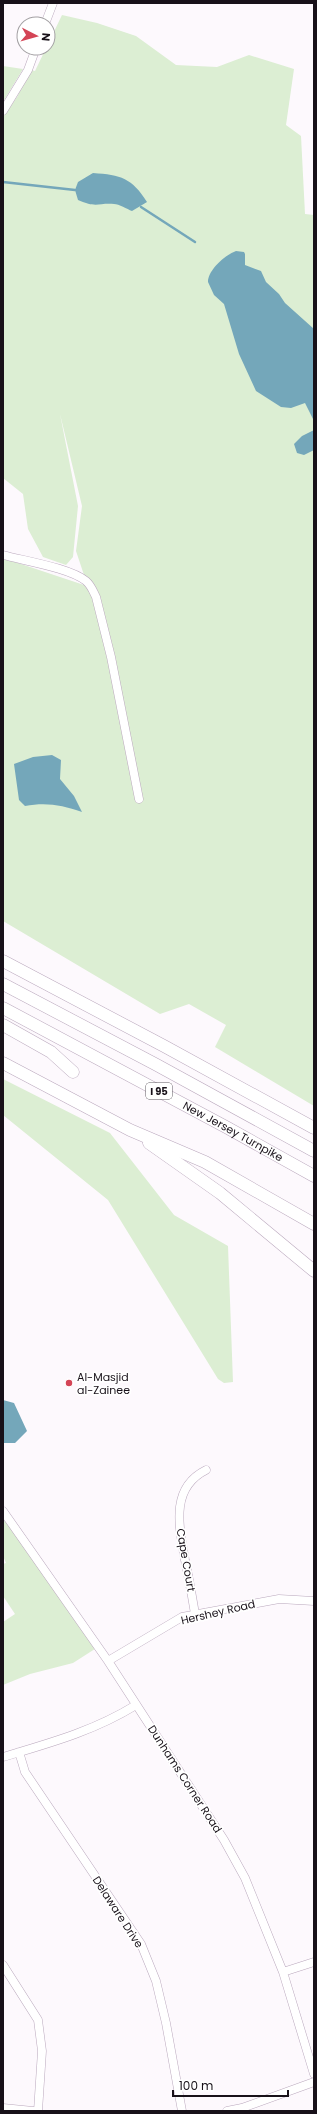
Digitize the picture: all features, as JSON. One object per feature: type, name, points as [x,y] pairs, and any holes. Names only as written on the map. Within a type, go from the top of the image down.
[{"type":"highway","points":[[3,961],[164,1046],[314,1128]]},
{"type":"highway","name":"New Jersey Turnpike","points":[[3,984],[155,1064],[314,1151]]},
{"type":"highway","name":"New Jersey Turnpike","points":[[3,1008],[206,1116],[314,1176]]},
{"type":"highway","points":[[3,1026],[51,1052],[72,1072]]},
{"type":"highway","points":[[3,1063],[130,1130],[205,1162],[314,1224]]},
{"type":"highway","points":[[130,1130],[220,1193],[314,1271]]},
{"type":"street","points":[[48,16],[53,3]]},
{"type":"street","points":[[3,111],[28,70],[33,56]]},
{"type":"street","points":[[3,555],[69,572],[86,581],[92,588],[96,597],[112,657],[139,799]]},
{"type":"street","name":"Cape Court","points":[[196,1614],[179,1529],[179,1510],[182,1494],[189,1483],[196,1475],[206,1470]]},
{"type":"street","name":"Dunhams Corner Road","points":[[3,1511],[108,1661],[224,1840],[245,1878],[283,1972],[314,2074]]},
{"type":"street","name":"Hershey Road","points":[[108,1661],[182,1617],[278,1599],[314,1601]]},
{"type":"street","points":[[3,1757],[101,1726],[136,1705]]},
{"type":"street","name":"Delaware Drive","points":[[19,1752],[25,1772],[141,1944],[156,1981],[166,2023],[182,2111]]},
{"type":"street","points":[[283,1972],[314,1962]]},
{"type":"street","points":[[3,1965],[38,2020],[42,2051],[38,2111]]},
{"type":"street","points":[[228,2111],[242,2108],[314,2082]]},
{"type":"street","points":[[3,2108],[33,2111]]},
{"type":"green space","points":[[62,15],[97,23],[136,36],[176,65],[217,67],[249,55],[294,69],[286,125],[301,136],[305,214],[314,215],[314,1106],[215,1047],[226,1025],[189,1004],[160,1014],[3,921],[3,558],[90,587],[86,581],[76,551],[82,506],[60,414],[78,506],[73,557],[66,565],[43,557],[28,529],[23,494],[3,478],[3,117],[17,97],[31,70],[35,71],[42,56],[56,56],[56,27]]},
{"type":"green space","points":[[3,66],[23,69],[3,102]]},
{"type":"green space","points":[[3,1079],[110,1133],[174,1215],[228,1246],[233,1382],[224,1383],[218,1379],[108,1200],[3,1115]]},
{"type":"green space","points":[[8,1518],[98,1647],[73,1663],[30,1674],[3,1685],[3,1622],[15,1614],[3,1596],[3,1564],[6,1563],[3,1556],[3,1522]]},
{"type":"water","points":[[93,173],[111,175],[125,179],[142,194],[147,202],[132,211],[116,204],[93,205],[78,200],[75,190],[78,182]]},
{"type":"water","points":[[236,251],[244,252],[245,265],[261,271],[266,282],[279,294],[285,303],[314,329],[314,421],[305,403],[291,408],[281,407],[256,391],[239,354],[224,304],[214,295],[208,282],[214,268],[227,256]]},
{"type":"water","points":[[314,430],[314,450],[304,455],[297,453],[294,444],[302,436]]},
{"type":"water","points":[[52,755],[61,760],[60,779],[74,796],[82,812],[54,805],[40,804],[25,806],[19,800],[14,764],[33,757]]},
{"type":"water","points":[[3,1400],[14,1403],[27,1431],[15,1443],[3,1443]]},
{"type":"waterway","points":[[3,182],[75,190]]},
{"type":"waterway","points":[[141,207],[195,242]]},
{"type":"place","name":"Al-Masjid al-Zainee","points":[[69,1383]]}]
